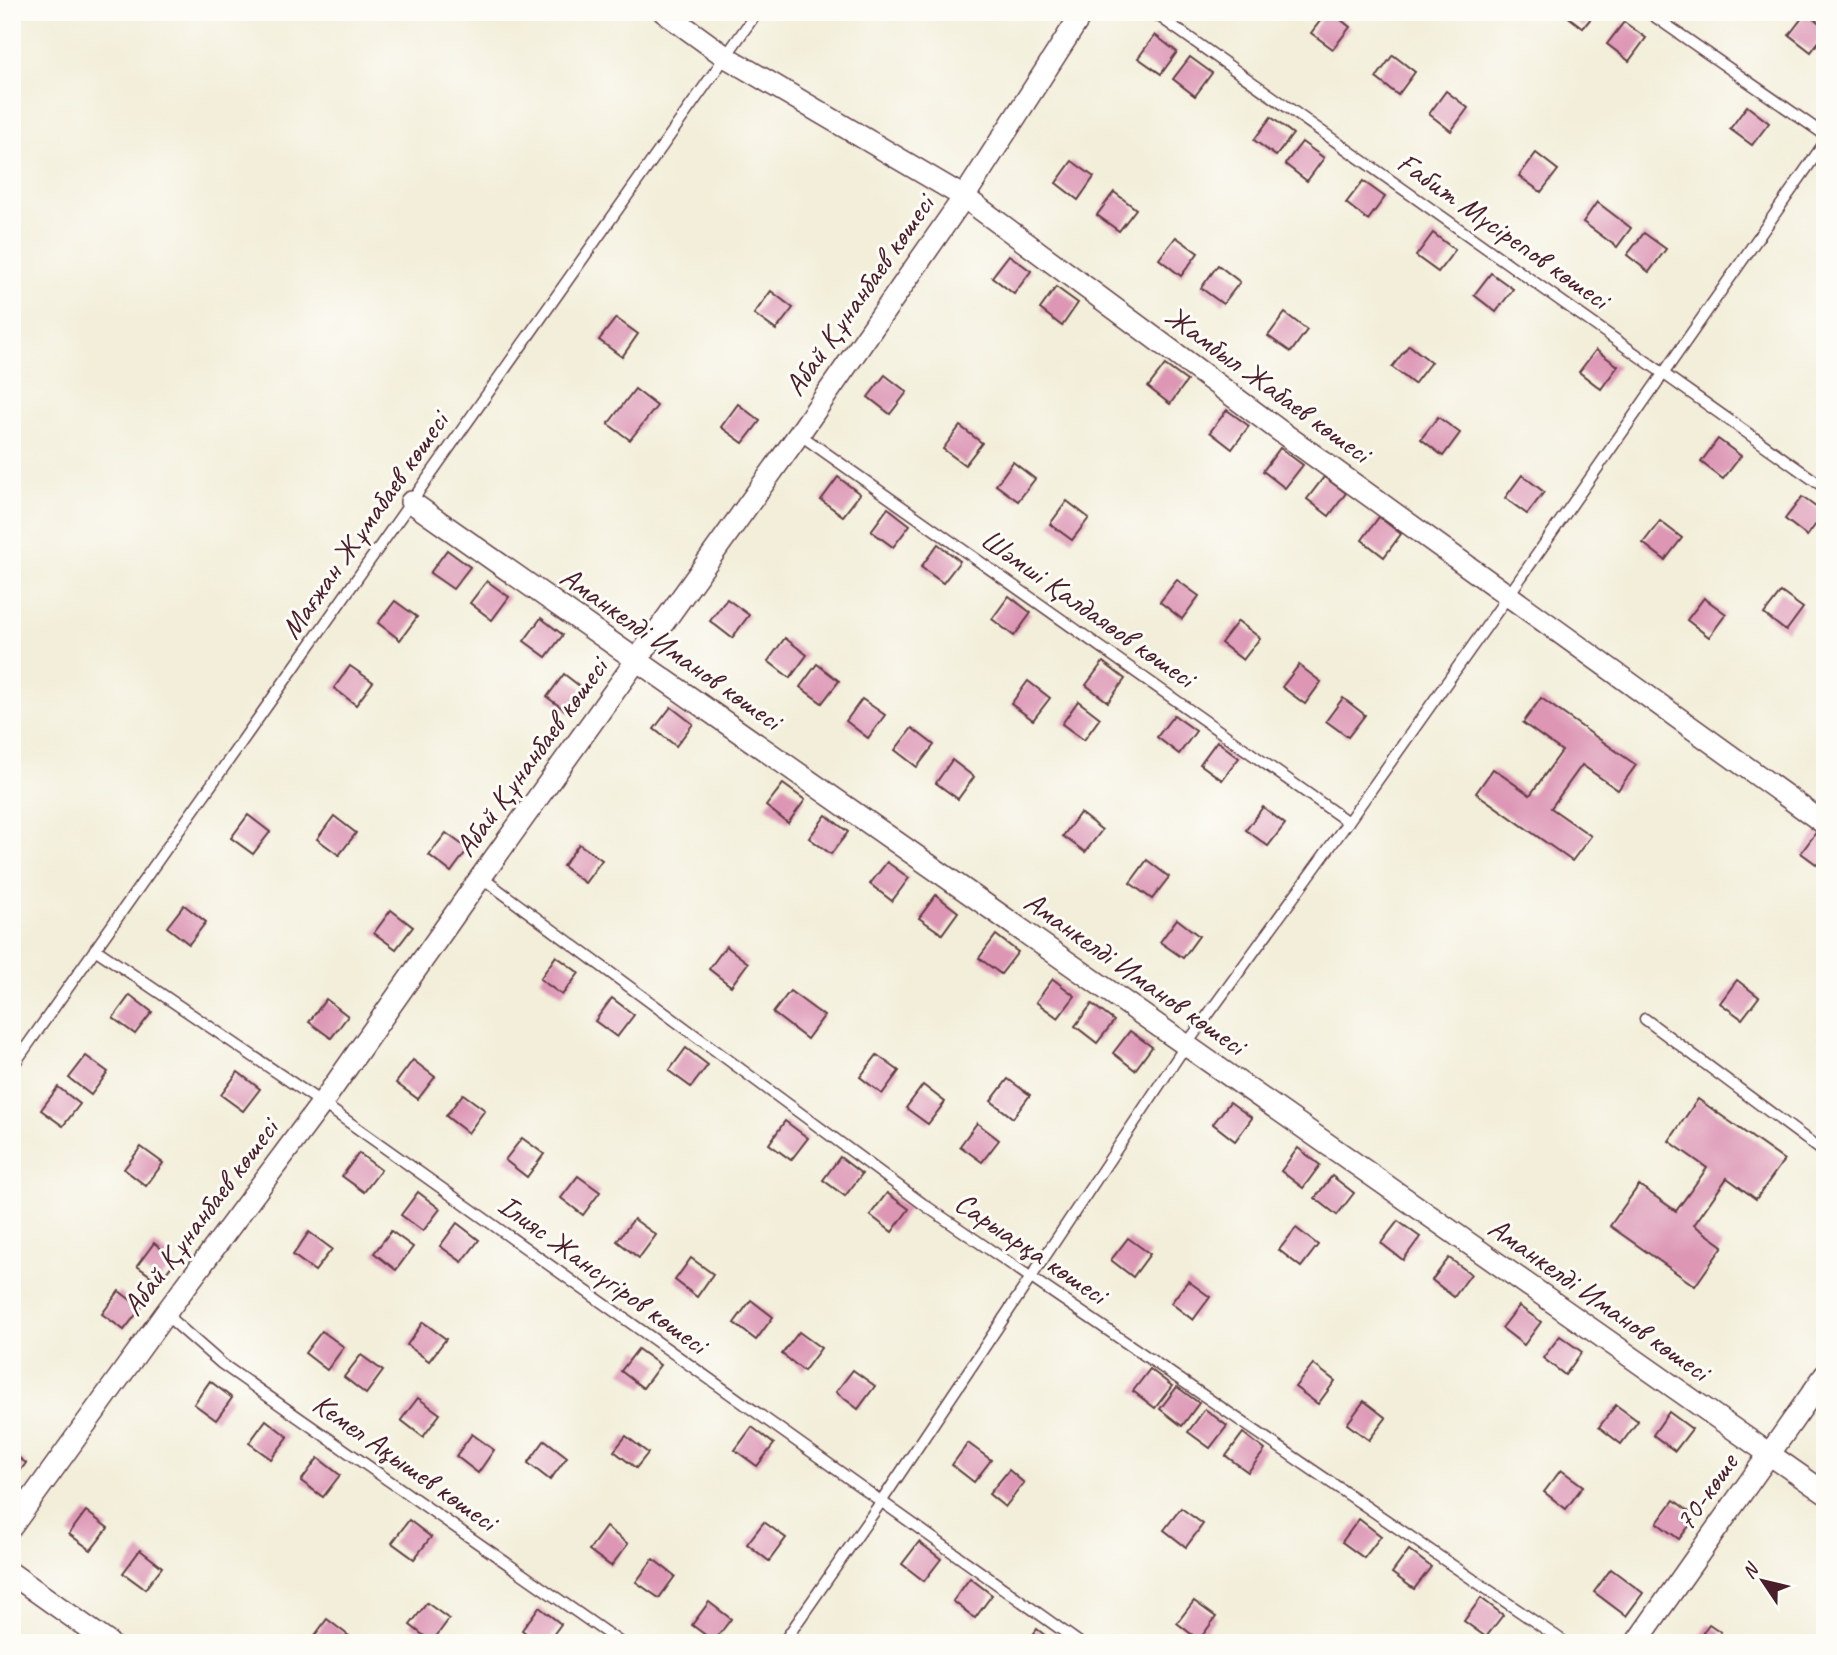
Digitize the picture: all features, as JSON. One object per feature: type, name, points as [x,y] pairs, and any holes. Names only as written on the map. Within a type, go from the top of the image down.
[{"type":"street","name":"Жамбыл Жабаев көшесі","points":[[664,12],[726,57],[964,197],[1508,596],[1825,824]]},
{"type":"street","name":"Абай Құнанбаев көшесі","points":[[12,1526],[322,1103],[799,435],[964,197],[1083,12]]},
{"type":"street","name":"Аманкелді Иманов көшесі","points":[[411,502],[1825,1493]]},
{"type":"street","name":"70-көше","points":[[1636,1643],[1825,1375]]},
{"type":"street","points":[[12,1574],[109,1643]]},
{"type":"lane","name":"Мағжан Жұмабаев көшесі","points":[[12,1067],[757,12]]},
{"type":"lane","name":"Ғабит Мүсірепов көшесі","points":[[1153,12],[1825,488]]},
{"type":"lane","points":[[1648,12],[1825,135]]},
{"type":"lane","points":[[782,1643],[881,1502],[1186,1045],[1508,596],[1825,142]]},
{"type":"lane","name":"Шәмші Қалдаяөов көшесі","points":[[799,435],[1348,822]]},
{"type":"lane","name":"Сарыарқа көшесі","points":[[481,877],[923,1203],[1566,1643]]},
{"type":"lane","name":"Ілияс Жансүгіров көшесі","points":[[94,950],[322,1103],[1080,1643]]},
{"type":"lane","points":[[1645,1018],[1825,1153]]},
{"type":"lane","name":"Кемел Ақышев көшесі","points":[[165,1314],[222,1364],[621,1643]]},
{"type":"building","points":[[1327,12],[1331,12],[1350,27],[1333,49],[1311,33]]},
{"type":"building","points":[[1562,12],[1596,12],[1583,28]]},
{"type":"building","points":[[1806,13],[1825,27],[1825,33],[1811,52],[1789,35]]},
{"type":"building","points":[[1624,22],[1646,38],[1629,61],[1607,44]]},
{"type":"building","points":[[1155,35],[1177,52],[1161,74],[1138,58]]},
{"type":"building","points":[[1393,55],[1415,72],[1398,95],[1376,78]]},
{"type":"building","points":[[1190,57],[1212,73],[1195,96],[1173,79]]},
{"type":"building","points":[[1446,91],[1468,108],[1451,131],[1429,114]]},
{"type":"building","points":[[1747,106],[1769,123],[1752,145],[1730,129]]},
{"type":"building","points":[[1271,117],[1293,134],[1276,156],[1254,140]]},
{"type":"building","points":[[1302,142],[1324,158],[1307,181],[1285,164]]},
{"type":"building","points":[[1536,153],[1558,170],[1541,192],[1519,176]]},
{"type":"building","points":[[1072,161],[1094,177],[1078,200],[1056,183]]},
{"type":"building","points":[[1363,181],[1385,197],[1368,220],[1346,203]]},
{"type":"building","points":[[1114,192],[1136,209],[1119,231],[1097,215]]},
{"type":"building","points":[[1597,202],[1631,228],[1617,247],[1583,222]]},
{"type":"building","points":[[1433,233],[1455,250],[1438,272],[1416,256]]},
{"type":"building","points":[[1644,233],[1666,249],[1649,272],[1627,255]]},
{"type":"building","points":[[1176,237],[1198,253],[1181,276],[1159,259]]},
{"type":"building","points":[[1009,255],[1031,271],[1014,294],[992,277]]},
{"type":"building","points":[[1218,265],[1240,282],[1223,304],[1201,288]]},
{"type":"building","points":[[1491,273],[1513,289],[1496,312],[1474,295]]},
{"type":"building","points":[[1056,287],[1078,303],[1062,326],[1040,309]]},
{"type":"building","points":[[771,291],[793,308],[776,330],[754,314]]},
{"type":"building","points":[[1285,313],[1307,330],[1291,352],[1268,336]]},
{"type":"building","points":[[616,318],[638,334],[622,357],[599,340]]},
{"type":"building","points":[[1409,345],[1431,362],[1414,384],[1392,367]]},
{"type":"building","points":[[1596,350],[1618,366],[1601,389],[1579,372]]},
{"type":"building","points":[[1165,365],[1187,381],[1170,404],[1148,387]]},
{"type":"building","points":[[885,375],[907,392],[890,414],[868,397]]},
{"type":"building","points":[[635,389],[657,406],[630,440],[608,424]]},
{"type":"building","points":[[738,404],[760,421],[743,443],[721,427]]},
{"type":"building","points":[[1227,410],[1249,426],[1232,449],[1210,432]]},
{"type":"building","points":[[1438,417],[1460,433],[1443,456],[1421,439]]},
{"type":"building","points":[[960,426],[982,443],[965,465],[943,449]]},
{"type":"building","points":[[1718,439],[1741,456],[1723,479],[1701,462]]},
{"type":"building","points":[[1280,448],[1303,465],[1285,488],[1263,471]]},
{"type":"building","points":[[1013,462],[1035,479],[1018,501],[996,485]]},
{"type":"building","points":[[1522,475],[1544,492],[1527,514],[1505,498]]},
{"type":"building","points":[[838,477],[860,494],[843,516],[821,500]]},
{"type":"building","points":[[1324,477],[1346,493],[1329,516],[1307,499]]},
{"type":"building","points":[[1802,497],[1824,513],[1807,536],[1785,519]]},
{"type":"building","points":[[1067,501],[1089,518],[1072,540],[1050,524]]},
{"type":"building","points":[[888,508],[910,525],[893,547],[871,531]]},
{"type":"building","points":[[1379,517],[1401,534],[1384,557],[1362,540]]},
{"type":"building","points":[[1660,521],[1682,538],[1665,560],[1643,543]]},
{"type":"building","points":[[938,544],[960,561],[943,583],[921,567]]},
{"type":"building","points":[[447,550],[470,567],[453,589],[430,573]]},
{"type":"building","points":[[1177,580],[1199,596],[1182,619],[1160,602]]},
{"type":"building","points":[[487,581],[509,597],[492,620],[470,603]]},
{"type":"building","points":[[1781,592],[1803,608],[1786,631],[1764,614]]},
{"type":"building","points":[[1009,596],[1031,613],[1014,636],[992,619]]},
{"type":"building","points":[[1704,598],[1726,614],[1709,637],[1687,620]]},
{"type":"building","points":[[727,599],[749,615],[732,638],[710,621]]},
{"type":"building","points":[[395,601],[417,617],[400,640],[378,623]]},
{"type":"building","points":[[541,618],[563,635],[546,657],[524,641]]},
{"type":"building","points":[[1238,621],[1260,638],[1243,660],[1221,643]]},
{"type":"building","points":[[785,638],[807,655],[790,678],[768,661]]},
{"type":"building","points":[[1103,662],[1125,679],[1108,702],[1086,685]]},
{"type":"building","points":[[817,664],[839,681],[822,703],[800,687]]},
{"type":"building","points":[[1299,665],[1321,682],[1305,704],[1282,687]]},
{"type":"building","points":[[350,666],[373,682],[356,705],[334,688]]},
{"type":"building","points":[[564,674],[586,691],[569,713],[547,697]]},
{"type":"building","points":[[1028,681],[1050,698],[1033,720],[1011,704]]},
{"type":"building","points":[[1343,698],[1365,715],[1348,737],[1326,721]]},
{"type":"building","points":[[1541,698],[1636,765],[1618,790],[1582,765],[1551,808],[1591,836],[1572,861],[1476,793],[1493,769],[1530,795],[1562,751],[1523,723]]},
{"type":"building","points":[[862,699],[885,715],[868,738],[846,721]]},
{"type":"building","points":[[1078,701],[1100,718],[1084,740],[1062,724]]},
{"type":"building","points":[[671,707],[693,724],[676,746],[654,729]]},
{"type":"building","points":[[1174,715],[1196,731],[1179,754],[1157,737]]},
{"type":"building","points":[[912,728],[934,745],[917,767],[895,750]]},
{"type":"building","points":[[1217,741],[1239,758],[1222,780],[1200,764]]},
{"type":"building","points":[[952,760],[974,777],[958,799],[936,783]]},
{"type":"building","points":[[783,784],[805,800],[788,823],[766,806]]},
{"type":"building","points":[[1263,807],[1285,824],[1268,846],[1246,830]]},
{"type":"building","points":[[1080,813],[1102,830],[1085,852],[1063,836]]},
{"type":"building","points":[[248,815],[270,832],[253,854],[231,838]]},
{"type":"building","points":[[826,815],[848,832],[831,854],[809,838]]},
{"type":"building","points":[[334,816],[356,833],[339,855],[317,839]]},
{"type":"building","points":[[1818,830],[1825,835],[1823,869],[1801,853]]},
{"type":"building","points":[[446,833],[468,849],[451,872],[429,855]]},
{"type":"building","points":[[579,844],[602,860],[585,883],[563,866]]},
{"type":"building","points":[[1147,860],[1169,877],[1152,899],[1130,883]]},
{"type":"building","points":[[887,862],[909,878],[892,901],[870,884]]},
{"type":"building","points":[[936,895],[958,912],[942,934],[919,918]]},
{"type":"building","points":[[184,905],[206,922],[189,944],[167,927]]},
{"type":"building","points":[[391,910],[413,927],[396,949],[374,933]]},
{"type":"building","points":[[1177,919],[1199,936],[1183,958],[1160,942]]},
{"type":"building","points":[[996,935],[1018,952],[1001,974],[979,958]]},
{"type":"building","points":[[726,946],[748,963],[731,986],[709,969]]},
{"type":"building","points":[[556,956],[579,973],[562,995],[540,979]]},
{"type":"building","points":[[1053,979],[1075,996],[1058,1018],[1036,1002]]},
{"type":"building","points":[[1737,980],[1759,997],[1742,1019],[1720,1003]]},
{"type":"building","points":[[790,991],[824,1016],[807,1039],[773,1013]]},
{"type":"building","points":[[130,995],[152,1012],[135,1034],[113,1018]]},
{"type":"building","points":[[612,998],[634,1015],[617,1037],[595,1021]]},
{"type":"building","points":[[326,999],[348,1016],[331,1038],[309,1022]]},
{"type":"building","points":[[1092,1004],[1114,1021],[1097,1043],[1075,1026]]},
{"type":"building","points":[[1130,1031],[1152,1047],[1135,1070],[1113,1053]]},
{"type":"building","points":[[686,1048],[708,1065],[691,1087],[669,1071]]},
{"type":"building","points":[[877,1055],[899,1071],[882,1094],[860,1077]]},
{"type":"building","points":[[86,1056],[108,1072],[91,1095],[69,1078]]},
{"type":"building","points":[[413,1060],[435,1077],[418,1099],[396,1083]]},
{"type":"building","points":[[238,1072],[260,1089],[243,1111],[221,1095]]},
{"type":"building","points":[[1008,1079],[1030,1095],[1013,1118],[991,1101]]},
{"type":"building","points":[[923,1085],[945,1102],[928,1124],[906,1108]]},
{"type":"building","points":[[58,1087],[80,1104],[63,1126],[41,1110]]},
{"type":"building","points":[[463,1094],[485,1110],[468,1133],[446,1116]]},
{"type":"building","points":[[1698,1099],[1784,1160],[1756,1199],[1727,1178],[1694,1225],[1723,1246],[1695,1286],[1610,1226],[1639,1185],[1676,1211],[1707,1168],[1669,1141]]},
{"type":"building","points":[[1230,1102],[1252,1118],[1235,1141],[1213,1124]]},
{"type":"building","points":[[785,1121],[808,1138],[791,1160],[769,1144]]},
{"type":"building","points":[[977,1123],[999,1140],[982,1162],[960,1146]]},
{"type":"building","points":[[522,1138],[544,1154],[527,1177],[505,1160]]},
{"type":"building","points":[[141,1147],[163,1163],[146,1186],[124,1169]]},
{"type":"building","points":[[1298,1148],[1320,1165],[1303,1188],[1281,1171]]},
{"type":"building","points":[[359,1153],[381,1170],[364,1192],[342,1176]]},
{"type":"building","points":[[840,1157],[862,1174],[845,1196],[823,1180]]},
{"type":"building","points":[[578,1176],[600,1192],[583,1215],[561,1198]]},
{"type":"building","points":[[1332,1176],[1354,1193],[1337,1215],[1315,1198]]},
{"type":"building","points":[[418,1192],[440,1209],[423,1231],[401,1215]]},
{"type":"building","points":[[887,1193],[909,1209],[892,1232],[870,1215]]},
{"type":"building","points":[[634,1219],[656,1235],[639,1258],[617,1241]]},
{"type":"building","points":[[1398,1221],[1420,1237],[1403,1260],[1381,1243]]},
{"type":"building","points":[[457,1223],[479,1240],[462,1262],[440,1246]]},
{"type":"building","points":[[1296,1228],[1318,1245],[1301,1267],[1279,1250]]},
{"type":"building","points":[[391,1231],[413,1247],[396,1270],[374,1253]]},
{"type":"building","points":[[309,1232],[332,1249],[315,1271],[293,1255]]},
{"type":"building","points":[[1128,1238],[1150,1254],[1133,1277],[1111,1260]]},
{"type":"building","points":[[154,1243],[176,1260],[159,1282],[137,1266]]},
{"type":"building","points":[[691,1258],[713,1274],[697,1297],[675,1280]]},
{"type":"building","points":[[1449,1258],[1471,1274],[1454,1297],[1432,1280]]},
{"type":"building","points":[[1188,1281],[1210,1297],[1193,1320],[1171,1303]]},
{"type":"building","points":[[119,1291],[141,1308],[124,1330],[102,1314]]},
{"type":"building","points":[[751,1300],[773,1317],[756,1340],[734,1323]]},
{"type":"building","points":[[1519,1306],[1541,1322],[1524,1345],[1502,1328]]},
{"type":"building","points":[[423,1322],[446,1339],[429,1361],[407,1345]]},
{"type":"building","points":[[322,1331],[344,1347],[327,1370],[305,1353]]},
{"type":"building","points":[[799,1332],[821,1348],[804,1371],[782,1354]]},
{"type":"building","points":[[1560,1336],[1582,1352],[1565,1375],[1543,1358]]},
{"type":"building","points":[[638,1349],[660,1365],[643,1388],[621,1371]]},
{"type":"building","points":[[361,1355],[383,1371],[366,1394],[344,1377]]},
{"type":"building","points":[[1313,1364],[1335,1381],[1318,1404],[1295,1387]]},
{"type":"building","points":[[1150,1369],[1172,1386],[1155,1408],[1133,1391]]},
{"type":"building","points":[[853,1370],[875,1386],[858,1409],[836,1392]]},
{"type":"building","points":[[210,1381],[232,1398],[216,1420],[194,1404]]},
{"type":"building","points":[[1177,1387],[1199,1403],[1182,1426],[1160,1409]]},
{"type":"building","points":[[418,1398],[440,1414],[423,1437],[401,1420]]},
{"type":"building","points":[[1364,1401],[1386,1418],[1369,1440],[1347,1424]]},
{"type":"building","points":[[1616,1405],[1638,1421],[1621,1444],[1599,1427]]},
{"type":"building","points":[[1205,1409],[1227,1426],[1210,1448],[1188,1432]]},
{"type":"building","points":[[1669,1412],[1692,1429],[1675,1451],[1653,1435]]},
{"type":"building","points":[[266,1420],[288,1437],[271,1459],[249,1443]]},
{"type":"building","points":[[752,1427],[774,1444],[757,1466],[735,1450]]},
{"type":"building","points":[[1243,1433],[1265,1450],[1248,1472],[1226,1456]]},
{"type":"building","points":[[472,1434],[494,1450],[478,1473],[456,1456]]},
{"type":"building","points":[[626,1436],[648,1453],[636,1468],[614,1451]]},
{"type":"building","points":[[545,1440],[567,1457],[550,1480],[528,1463]]},
{"type":"building","points":[[968,1443],[991,1460],[974,1482],[952,1465]]},
{"type":"building","points":[[12,1453],[26,1463],[12,1482]]},
{"type":"building","points":[[318,1458],[340,1475],[323,1497],[301,1481]]},
{"type":"building","points":[[1009,1470],[1024,1483],[1005,1507],[989,1494]]},
{"type":"building","points":[[1561,1470],[1583,1486],[1566,1509],[1544,1492]]},
{"type":"building","points":[[1674,1500],[1696,1517],[1679,1539],[1657,1523]]},
{"type":"building","points":[[1181,1508],[1203,1524],[1186,1547],[1164,1530]]},
{"type":"building","points":[[86,1511],[108,1528],[91,1550],[69,1534]]},
{"type":"building","points":[[1359,1519],[1381,1536],[1364,1558],[1342,1542]]},
{"type":"building","points":[[409,1520],[431,1537],[414,1559],[392,1543]]},
{"type":"building","points":[[764,1522],[786,1538],[769,1561],[747,1544]]},
{"type":"building","points":[[606,1527],[628,1544],[611,1566],[589,1550]]},
{"type":"building","points":[[919,1542],[941,1559],[924,1581],[902,1564]]},
{"type":"building","points":[[140,1550],[162,1567],[145,1589],[123,1573]]},
{"type":"building","points":[[1409,1550],[1431,1567],[1414,1589],[1392,1573]]},
{"type":"building","points":[[653,1559],[675,1576],[659,1598],[636,1582]]},
{"type":"building","points":[[1611,1569],[1643,1593],[1626,1616],[1594,1592]]},
{"type":"building","points":[[970,1578],[992,1595],[975,1618],[953,1601]]},
{"type":"building","points":[[1481,1598],[1503,1615],[1486,1637],[1464,1621]]},
{"type":"building","points":[[1194,1601],[1216,1617],[1199,1640],[1177,1623]]},
{"type":"building","points":[[709,1602],[731,1619],[714,1641],[692,1625]]},
{"type":"building","points":[[427,1603],[449,1619],[432,1642],[410,1625]]},
{"type":"building","points":[[539,1607],[561,1624],[547,1643],[539,1643],[522,1630]]},
{"type":"building","points":[[327,1619],[349,1636],[344,1643],[310,1642]]},
{"type":"building","points":[[1709,1624],[1721,1632],[1714,1643],[1695,1643]]},
{"type":"building","points":[[1037,1629],[1055,1643],[1027,1643]]}]
